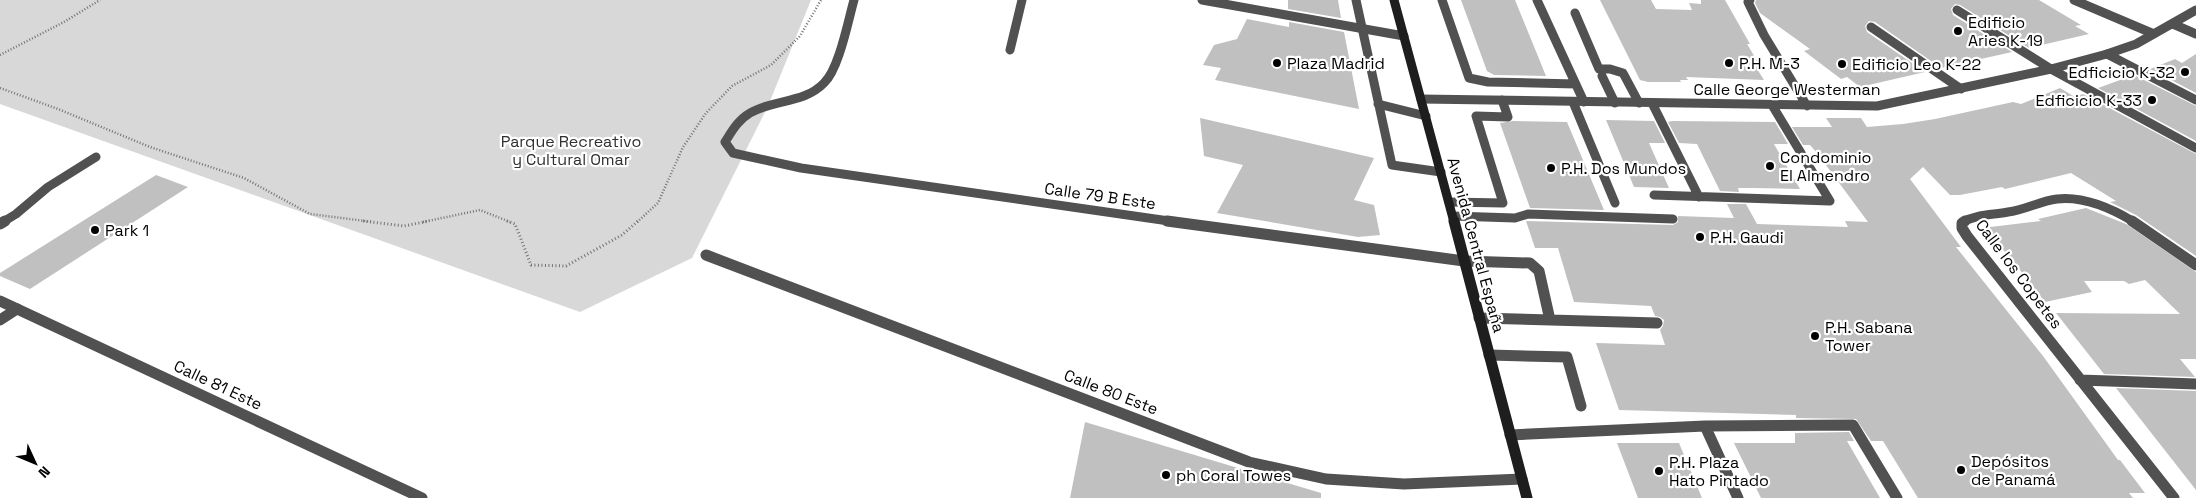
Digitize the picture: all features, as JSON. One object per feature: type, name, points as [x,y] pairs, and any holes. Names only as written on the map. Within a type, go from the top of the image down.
[{"type":"main road","name":"Avenida Central España","points":[[1394,0],[1450,202],[1527,498]]},
{"type":"street","name":"Calle 79 B Este","points":[[854,0],[833,67],[826,82],[810,94],[756,108],[742,118],[725,142],[733,153],[801,168],[1203,226],[1464,261],[1530,263],[1539,271],[1550,320]]},
{"type":"street","points":[[1010,50],[1022,0]]},
{"type":"street","points":[[1202,0],[1404,36]]},
{"type":"street","points":[[1356,0],[1392,165],[1441,172]]},
{"type":"street","points":[[1442,0],[1468,78],[1488,82],[1576,84]]},
{"type":"street","points":[[1537,0],[1584,102]]},
{"type":"street","points":[[1750,0],[1748,2],[1764,35],[1807,106]]},
{"type":"street","points":[[2074,0],[2154,34]]},
{"type":"street","points":[[1957,10],[2052,69],[2196,148]]},
{"type":"street","name":"Calle George Westerman","points":[[1421,99],[1877,106],[2052,69],[2107,54],[2136,44],[2196,10]]},
{"type":"street","points":[[1575,13],[1598,68],[1623,72],[1639,103]]},
{"type":"street","points":[[2173,24],[2196,34]]},
{"type":"street","points":[[1871,27],[1961,89]]},
{"type":"street","points":[[2107,54],[2196,100]]},
{"type":"street","points":[[1602,76],[1615,103]]},
{"type":"street","points":[[1450,202],[1503,203],[1476,116],[1508,116],[1502,100]]},
{"type":"street","points":[[1573,102],[1616,203]]},
{"type":"street","points":[[1652,103],[1699,197]]},
{"type":"street","points":[[1378,104],[1426,116]]},
{"type":"street","points":[[1654,195],[1830,201],[1772,105]]},
{"type":"street","points":[[0,224],[16,214],[48,188],[96,157]]},
{"type":"street","name":"Calle los Copetes","points":[[2174,498],[1967,236],[1962,228],[1962,223],[1965,220],[2024,210],[2058,199],[2078,198],[2109,208],[2143,228],[2196,265]]},
{"type":"street","points":[[1453,216],[1515,218],[1528,214],[1673,219]]},
{"type":"street","name":"Calle 80 Este","points":[[706,255],[1249,462],[1326,479],[1404,484],[1522,479]]},
{"type":"street","name":"Calle 81 Este","points":[[0,301],[422,498]]},
{"type":"street","points":[[0,320],[17,309]]},
{"type":"street","points":[[1479,318],[1657,323]]},
{"type":"street","points":[[1489,355],[1567,358],[1581,406]]},
{"type":"street","points":[[2080,380],[2196,384]]},
{"type":"street","points":[[1510,435],[1705,426],[1853,425],[1897,498]]},
{"type":"street","points":[[1705,426],[1738,498]]},
{"type":"path","points":[[0,55],[64,22],[100,0]]},
{"type":"path","points":[[0,88],[58,109],[150,148],[244,178],[310,214],[404,226],[480,210],[515,224],[531,265],[566,266],[622,235],[658,202],[683,147],[706,112],[732,86],[771,64],[800,36],[821,0]]},
{"type":"green space","name":"Parque Recreativo y Cultural Omar","points":[[0,0],[811,0],[768,106],[692,258],[580,312],[0,104]]},
{"type":"building","points":[[1288,0],[1338,0],[1341,18],[1288,9]]},
{"type":"building","points":[[1461,0],[1515,0],[1546,76],[1494,75],[1487,71]]},
{"type":"building","points":[[1600,0],[1651,0],[1656,9],[1692,10],[1689,3],[1701,4],[1701,0],[1725,0],[1750,44],[1747,44],[1762,69],[1757,69],[1764,80],[1686,77],[1688,80],[1680,80],[1681,82],[1648,82],[1640,80]]},
{"type":"building","points":[[1756,0],[2039,0],[2081,25],[2075,26],[2089,34],[2029,48],[1960,5],[1955,4],[1951,9],[1953,15],[2012,52],[1941,68],[1875,22],[1869,21],[1865,26],[1867,32],[1925,72],[1860,87],[1847,77],[1841,79],[1804,51],[1810,49],[1760,13],[1755,3]]},
{"type":"building","name":"Plaza Madrid","points":[[1247,19],[1289,27],[1289,22],[1344,32],[1359,109],[1215,80],[1221,68],[1203,65],[1214,45],[1237,39]]},
{"type":"building","points":[[2196,54],[2196,93],[2150,69],[2175,59],[2182,63]]},
{"type":"building","points":[[2134,75],[2196,106],[2196,141],[2098,88]]},
{"type":"building","points":[[2060,88],[2075,97],[2083,94],[2196,154],[2196,256],[2136,215],[2110,202],[2116,201],[2071,173],[2005,189],[2002,187],[1960,195],[1950,195],[1923,167],[1910,179],[1961,247],[1956,247],[2043,356],[2118,460],[2120,460],[2145,493],[2129,493],[2133,498],[1918,498],[1883,441],[1871,441],[1856,419],[1796,418],[1796,415],[1619,410],[1596,343],[1665,345],[1660,330],[1664,320],[1655,316],[1651,306],[1574,302],[1558,248],[1535,248],[1526,221],[1673,225],[1678,222],[1678,216],[1734,218],[1727,204],[1746,204],[1757,224],[1848,227],[1845,221],[1868,222],[1817,153],[1810,145],[1803,145],[1792,127],[1832,127],[1826,118],[1861,118],[1867,127],[1903,124],[2013,102],[2021,104]]},
{"type":"building","points":[[1200,118],[1374,158],[1354,200],[1374,205],[1380,235],[1358,237],[1217,213],[1243,165],[1204,156]]},
{"type":"building","points":[[1606,120],[1654,121],[1665,143],[1649,143],[1669,188],[1634,187]]},
{"type":"building","name":"P.H. Dos Mundos","points":[[1513,121],[1567,122],[1604,210],[1530,208],[1500,123]]},
{"type":"building","points":[[1668,122],[1775,122],[1788,144],[1774,144],[1800,189],[1738,188],[1739,192],[1720,191],[1697,144],[1679,143]]},
{"type":"building","name":"Park 1","points":[[156,175],[188,187],[30,289],[0,276],[0,273]]},
{"type":"building","points":[[2086,208],[2126,224],[2196,272],[2196,359],[2180,359],[2195,377],[2104,374],[2056,313],[2180,314],[2145,280],[2129,284],[2124,281],[2084,281],[2092,292],[2045,302],[2009,256],[1982,228],[2041,221],[2038,219]]},
{"type":"building","points":[[2116,388],[2196,391],[2196,490]]},
{"type":"building","name":"ph Coral Towes","points":[[1085,422],[1321,493],[1321,498],[1070,498]]},
{"type":"building","points":[[1849,432],[1854,441],[1847,441],[1880,498],[1761,498],[1734,443],[1795,443],[1795,433]]},
{"type":"building","name":"P.H. Plaza Hato Pintado","points":[[1617,443],[1679,443],[1702,498],[1638,498]]},
{"type":"place","name":"Edificio Aries K-19","points":[[1958,31]]},
{"type":"place","name":"Plaza Madrid","points":[[1277,63]]},
{"type":"place","name":"P.H. M-3","points":[[1729,63]]},
{"type":"place","name":"Edificio Leo K-22","points":[[1842,64]]},
{"type":"place","name":"Edficicio K-32","points":[[2185,72]]},
{"type":"place","name":"Edficicio K-33","points":[[2152,100]]},
{"type":"place","name":"Condominio El Almendro","points":[[1770,166]]},
{"type":"place","name":"P.H. Dos Mundos","points":[[1551,168]]},
{"type":"place","name":"Park 1","points":[[95,230]]},
{"type":"place","name":"P.H. Gaudi","points":[[1700,237]]},
{"type":"place","name":"P.H. Sabana Tower","points":[[1815,336]]},
{"type":"place","name":"Depósitos de Panamá","points":[[1961,470]]},
{"type":"place","name":"P.H. Plaza Hato Pintado","points":[[1659,471]]},
{"type":"place","name":"ph Coral Towes","points":[[1166,475]]}]
